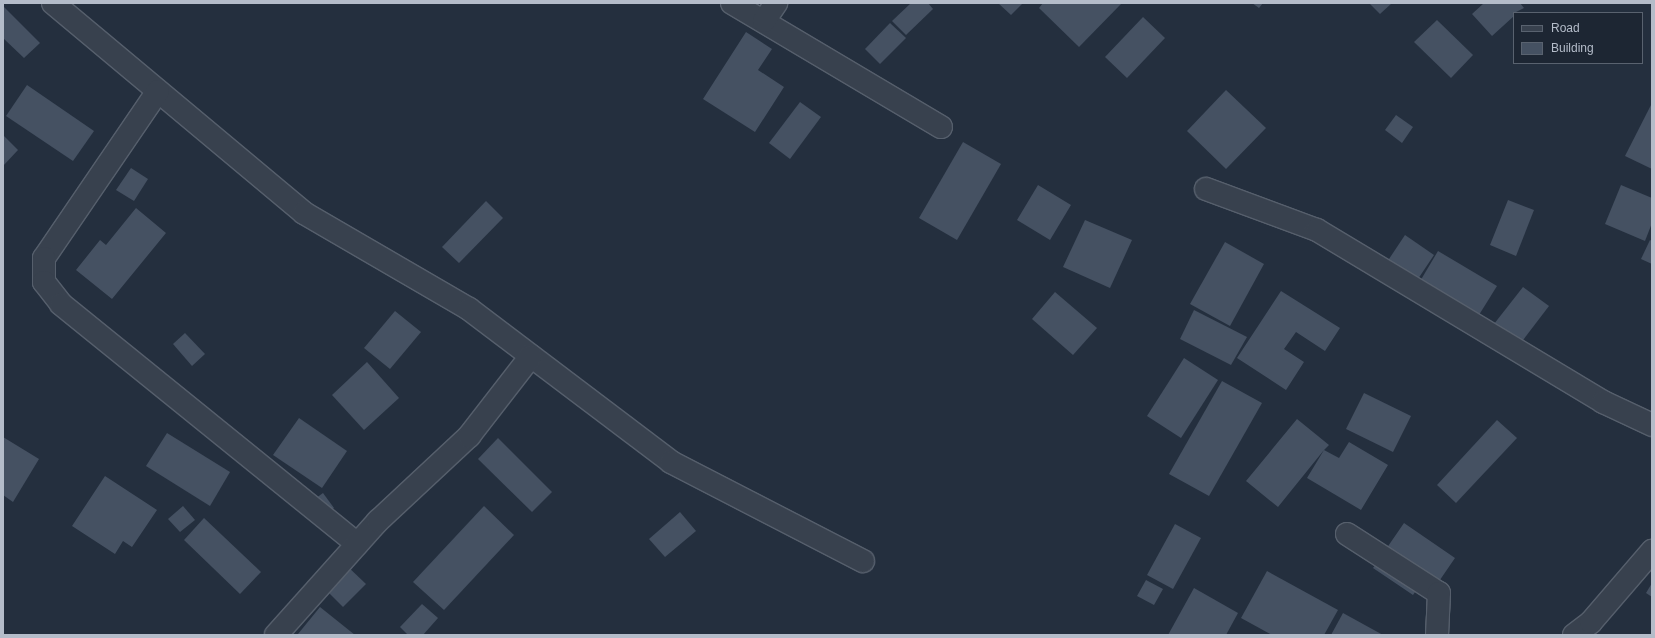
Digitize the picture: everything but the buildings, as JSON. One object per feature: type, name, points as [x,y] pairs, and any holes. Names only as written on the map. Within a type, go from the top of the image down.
[{"type":"street","points":[[53,3],[304,213],[469,309],[671,462],[863,561]]},
{"type":"street","points":[[732,3],[941,127]]},
{"type":"street","points":[[764,21],[776,3]]},
{"type":"street","points":[[158,91],[44,258],[44,282],[61,304],[357,544]]},
{"type":"street","points":[[1206,189],[1317,230],[1603,402],[1652,426]]},
{"type":"street","points":[[276,635],[378,521],[469,436],[531,356]]},
{"type":"street","points":[[1347,534],[1439,593],[1436,635]]},
{"type":"street","points":[[1574,635],[1591,622],[1652,551]]}]
